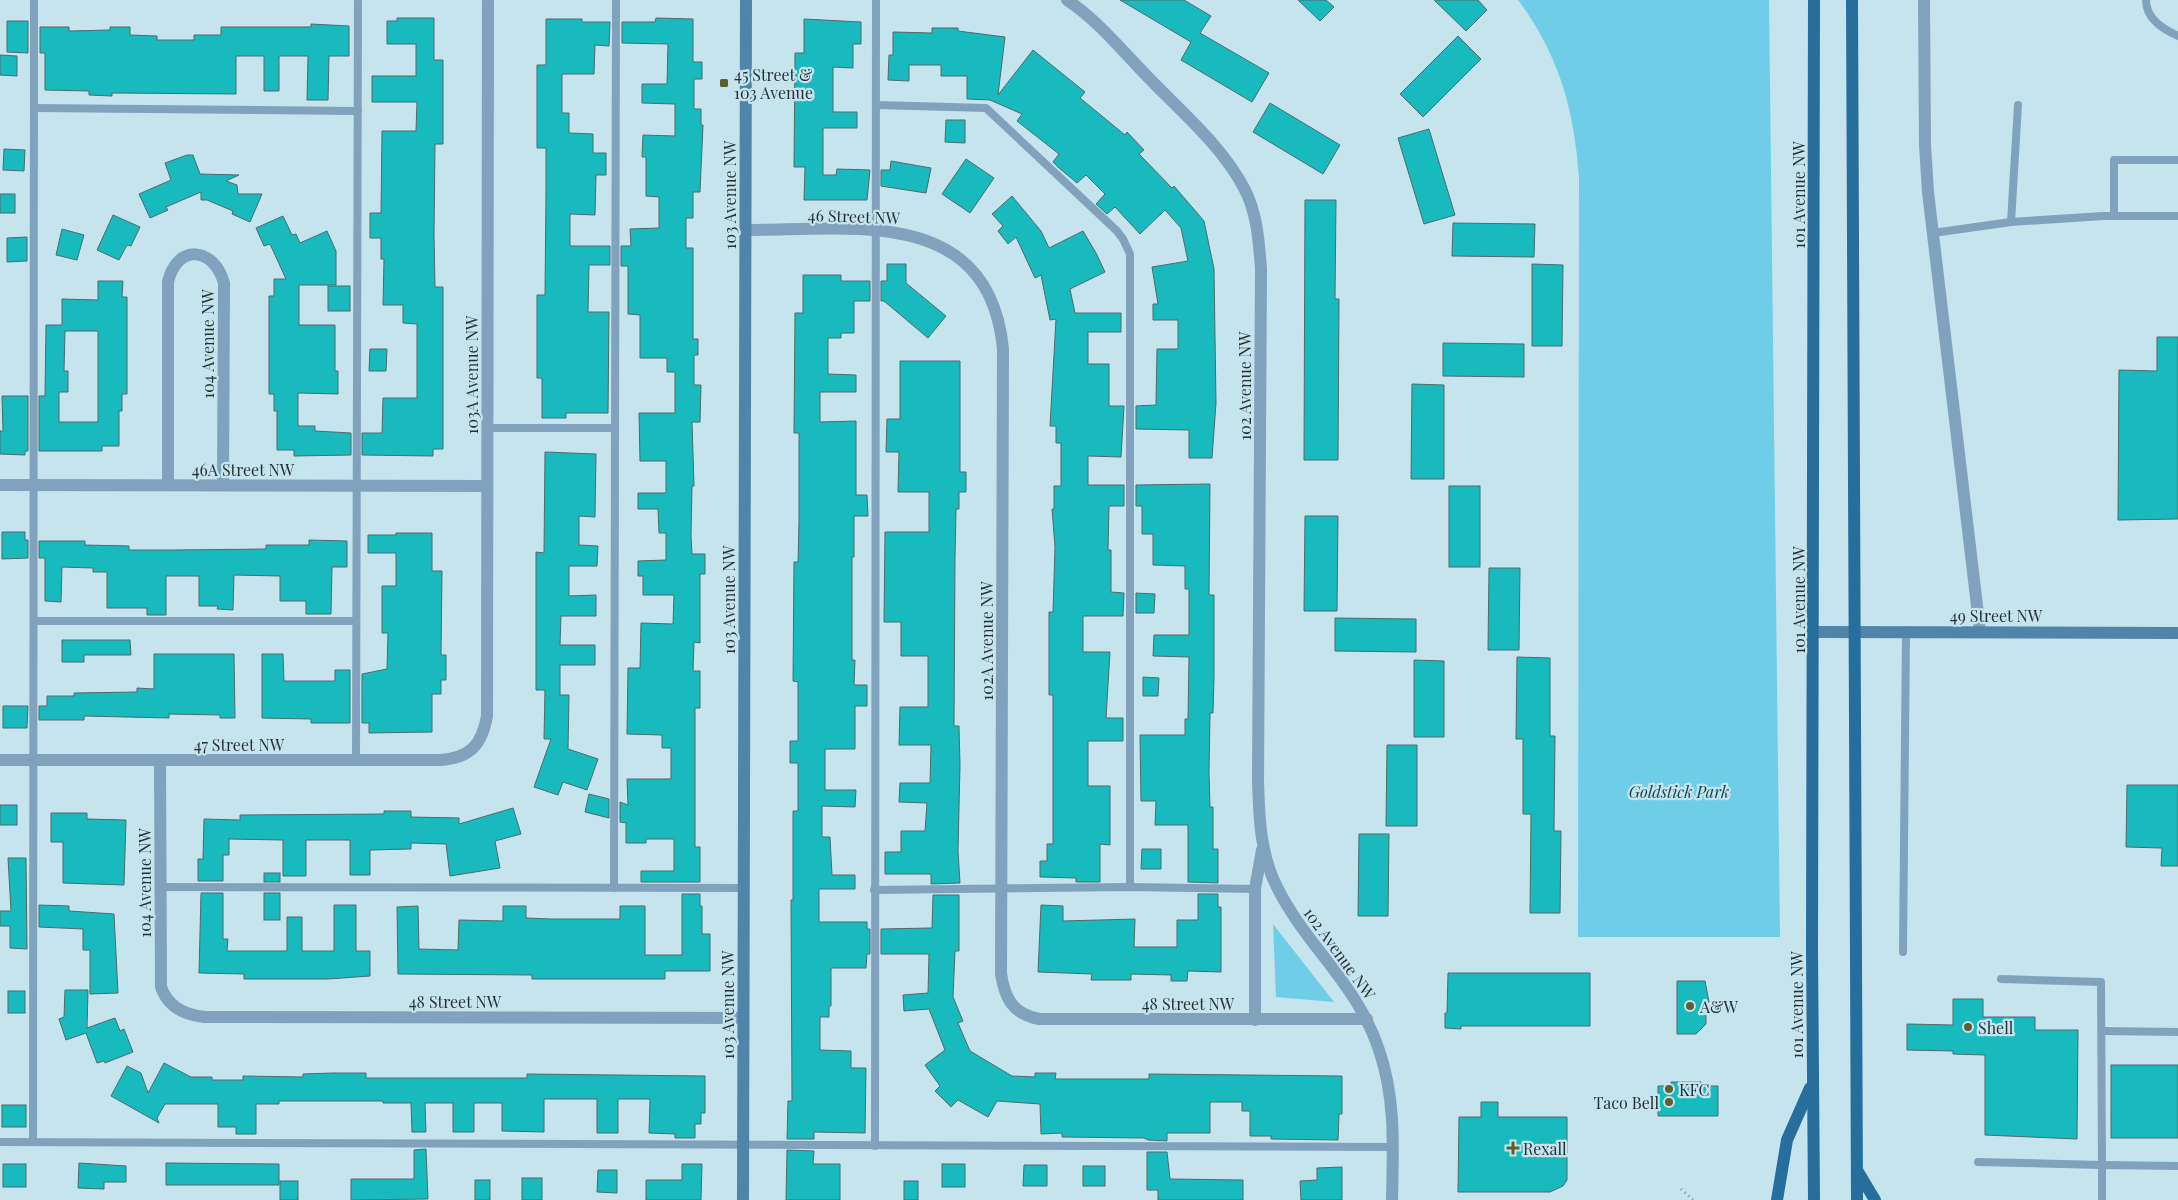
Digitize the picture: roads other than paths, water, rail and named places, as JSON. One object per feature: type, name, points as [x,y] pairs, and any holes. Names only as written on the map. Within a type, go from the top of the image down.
[{"type":"main road","name":"101 Avenue NW","points":[[1814,0],[1812,1083],[1814,1200]]},
{"type":"main road","points":[[1852,0],[1857,1200]]},
{"type":"main road","points":[[1778,1200],[1787,1140],[1812,1083]]},
{"type":"main road","points":[[1856,1168],[1875,1200]]},
{"type":"street","name":"103A Avenue NW","points":[[475,747],[482,739],[487,716],[488,0]]},
{"type":"street","name":"103 Avenue NW","points":[[743,1200],[746,0]]},
{"type":"street","name":"102 Avenue NW","points":[[1067,0],[1092,20],[1223,155],[1245,190],[1258,231],[1261,269],[1258,780],[1263,845],[1268,868],[1286,906],[1346,984],[1366,1019],[1386,1074],[1391,1096],[1393,1146],[1392,1200]]},
{"type":"street","points":[[1924,0],[1925,145],[1933,233],[1980,631]]},
{"type":"street","name":"46 Street NW","points":[[746,230],[875,230],[902,233],[935,243],[949,250],[978,277]]},
{"type":"street","name":"104 Avenue NW","points":[[168,485],[168,282],[170,270],[177,261],[186,256],[197,254],[205,256],[216,264],[224,283],[223,485]]},
{"type":"street","name":"102A Avenue NW","points":[[978,277],[996,310],[1001,327],[1003,349],[1001,974],[1008,1000],[1013,1007]]},
{"type":"street","name":"46A Street NW","points":[[0,485],[486,486]]},
{"type":"street","name":"49 Street NW","points":[[1814,632],[2178,632]]},
{"type":"street","name":"47 Street NW","points":[[0,760],[448,760],[462,756],[475,747]]},
{"type":"street","name":"104 Avenue NW","points":[[160,760],[159,887],[161,987],[170,1004]]},
{"type":"street","name":"102 Avenue NW","points":[[1255,1020],[1255,889],[1263,845]]},
{"type":"street","name":"48 Street NW","points":[[170,1004],[186,1014],[205,1017],[743,1018]]},
{"type":"street","name":"48 Street NW","points":[[1013,1007],[1027,1017],[1039,1019],[1366,1019]]},
{"type":"lane","points":[[34,0],[34,1142]]},
{"type":"lane","points":[[356,761],[358,0]]},
{"type":"lane","points":[[614,888],[616,0]]},
{"type":"lane","points":[[875,1146],[876,0]]},
{"type":"lane","points":[[2146,0],[2146,7],[2159,26],[2178,36]]},
{"type":"lane","points":[[876,105],[986,108],[1117,231],[1130,254],[1130,887]]},
{"type":"lane","points":[[2011,222],[2018,105]]},
{"type":"lane","points":[[35,108],[358,111]]},
{"type":"lane","points":[[2114,216],[2114,160],[2178,160]]},
{"type":"lane","points":[[1933,233],[2011,222],[2114,216],[2178,216]]},
{"type":"lane","points":[[487,428],[615,428]]},
{"type":"lane","points":[[34,622],[356,621]]},
{"type":"lane","points":[[1904,952],[1906,632]]},
{"type":"lane","points":[[159,887],[744,888]]},
{"type":"lane","points":[[874,890],[1130,887],[1255,889]]},
{"type":"lane","points":[[2001,979],[2101,982],[2102,1200]]},
{"type":"lane","points":[[2102,1031],[2178,1032]]},
{"type":"lane","points":[[0,1142],[743,1146],[1393,1146]]},
{"type":"lane","points":[[1978,1162],[2178,1166]]},
{"type":"place","name":"45 Street & 103 Avenue","points":[[724,83]]},
{"type":"place","name":"A&W","points":[[1690,1006]]},
{"type":"place","name":"Shell","points":[[1968,1027]]},
{"type":"place","name":"KFC","points":[[1669,1089]]},
{"type":"place","name":"Taco Bell","points":[[1669,1102]]},
{"type":"place","name":"Rexall","points":[[1513,1148]]},
{"type":"park label","name":"Goldstick Park","points":[[1679,791]]}]
